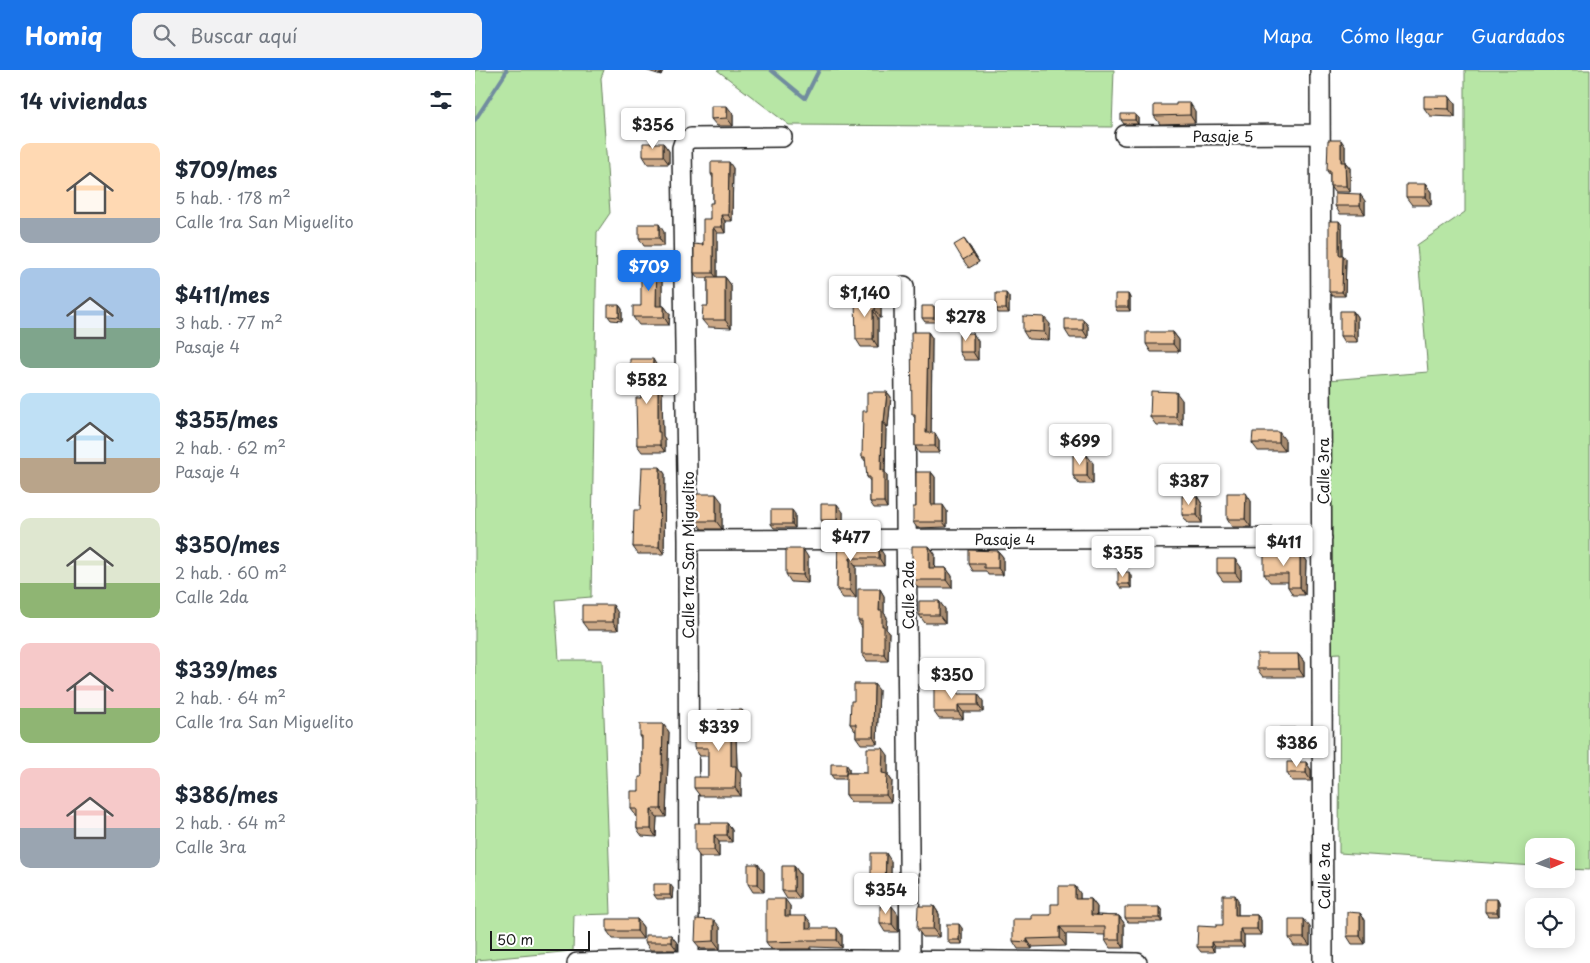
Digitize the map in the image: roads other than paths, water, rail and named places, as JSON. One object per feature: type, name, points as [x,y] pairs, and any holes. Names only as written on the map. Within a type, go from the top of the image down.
[{"type":"street","name":"Calle 3ra","points":[[1320,70],[1323,963]]},
{"type":"street","name":"Pasaje 5","points":[[1125,135],[1320,134]]},
{"type":"street","name":"Calle 1ra San Miguelito","points":[[689,961],[688,540],[682,148],[684,142],[691,138],[782,137]]},
{"type":"street","name":"Calle 2da","points":[[904,286],[910,961]]},
{"type":"street","name":"Pasaje 4","points":[[688,540],[1322,538]]},
{"type":"street","points":[[577,963],[910,961],[1137,963]]},
{"type":"waterway","points":[[475,120],[506,70]]},
{"type":"waterway","points":[[771,70],[805,98],[819,70]]}]
